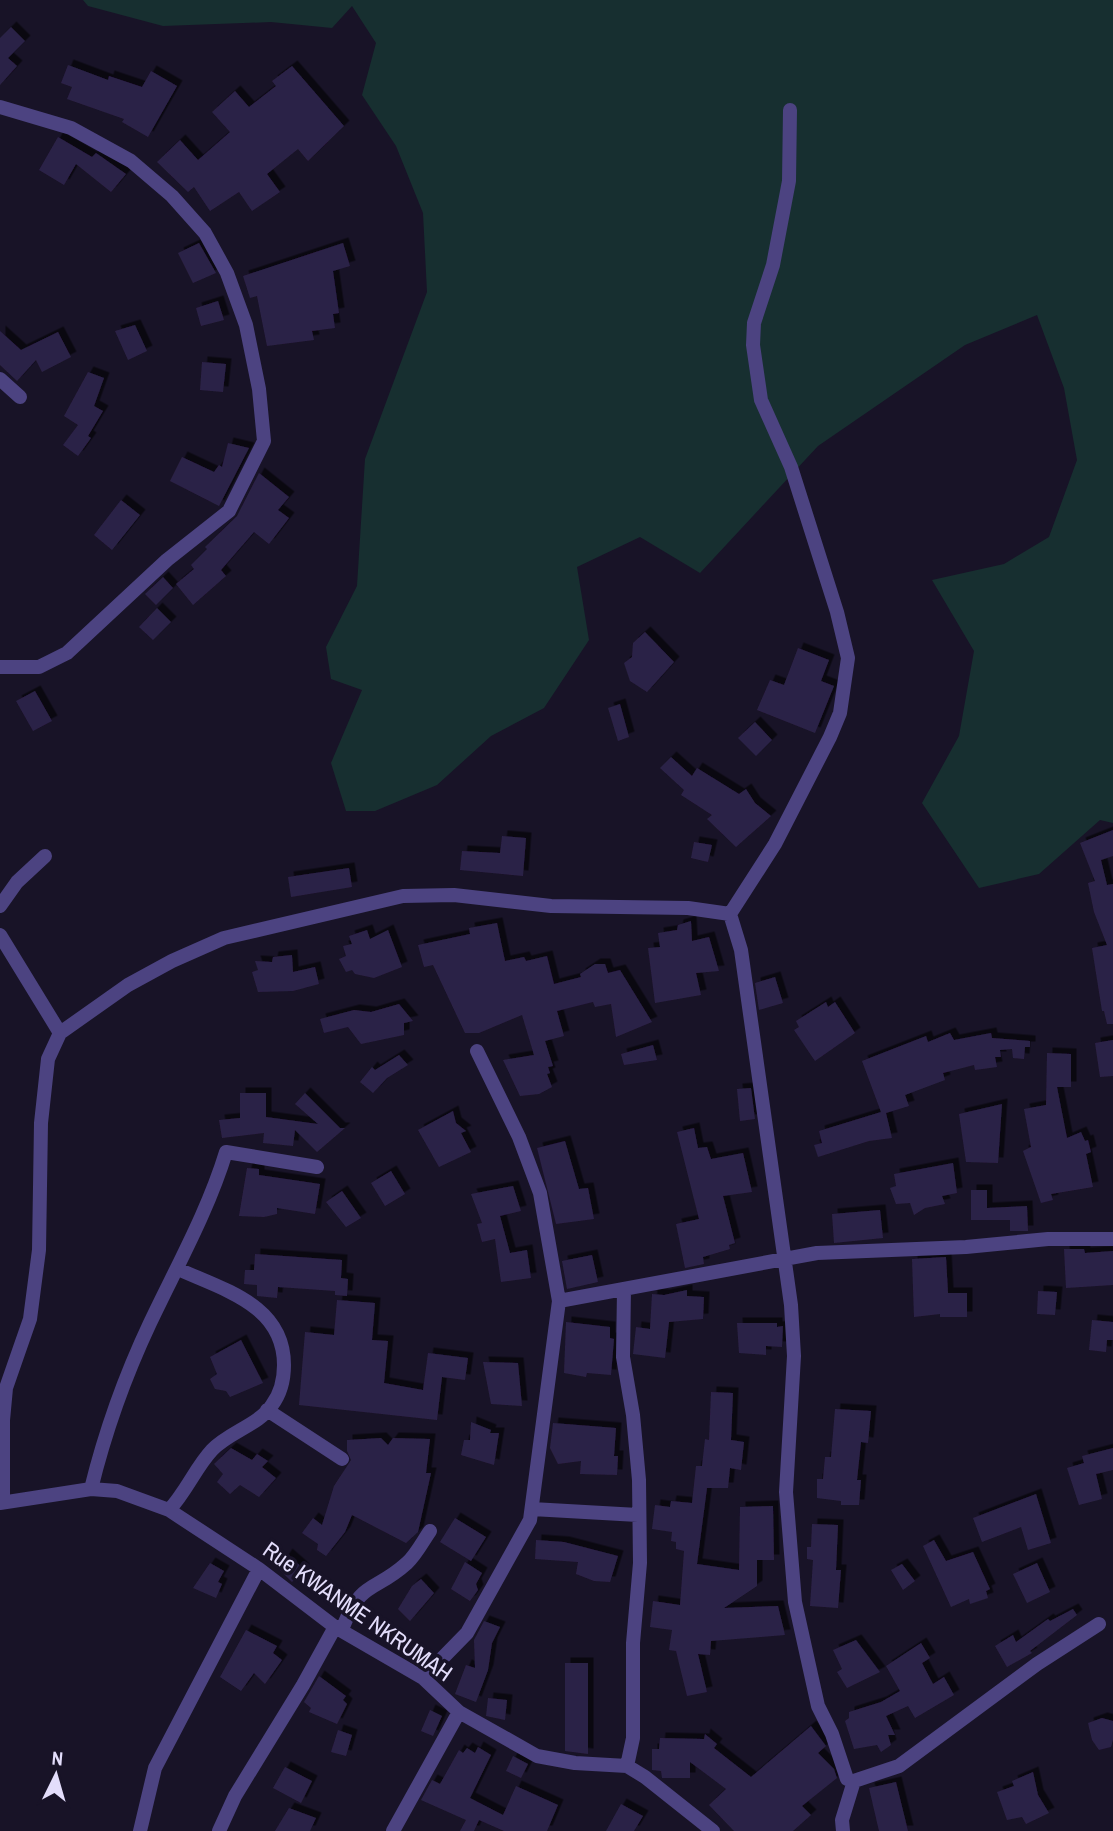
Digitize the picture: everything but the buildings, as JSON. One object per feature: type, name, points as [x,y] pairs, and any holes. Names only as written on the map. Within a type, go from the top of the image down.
[{"type":"street","points":[[0,107],[71,128],[131,161],[172,196],[205,233],[227,273],[246,325],[259,389],[264,441],[229,510],[167,560],[67,653],[39,667],[0,667]]},
{"type":"street","points":[[790,110],[789,181],[773,265],[754,323],[753,345],[761,400],[791,467],[848,659],[840,713],[830,737],[775,844],[730,914],[741,950],[785,1257],[794,1356],[786,1492],[795,1602],[818,1706],[832,1734],[848,1779],[854,1782],[899,1766],[1037,1664],[1099,1624]]},
{"type":"street","points":[[0,379],[20,397]]},
{"type":"street","points":[[0,906],[17,882],[46,856]]},
{"type":"street","points":[[2,1502],[1,1419],[10,1376],[30,1319],[39,1250],[41,1123],[48,1059],[60,1032],[128,985],[172,961],[225,938],[403,897],[454,895],[551,906],[677,908],[730,914]]},
{"type":"street","points":[[0,935],[60,1032]]},
{"type":"street","points":[[423,1678],[467,1633],[530,1520],[559,1301],[540,1193],[519,1137],[477,1051]]},
{"type":"street","points":[[91,1489],[121,1393],[150,1323],[214,1191],[226,1152],[317,1167]]},
{"type":"street","points":[[559,1301],[817,1253],[966,1247],[1048,1239],[1113,1239]]},
{"type":"street","points":[[169,1510],[186,1492],[212,1450],[267,1410],[284,1382],[284,1355],[274,1323],[242,1298],[178,1269]]},
{"type":"street","points":[[624,1289],[623,1357],[633,1415],[640,1563],[633,1643],[633,1738],[627,1766],[713,1831]]},
{"type":"street","points":[[267,1410],[342,1459]]},
{"type":"street","name":"Rue KWANME NKRUMAH","points":[[2,1502],[91,1489],[117,1491],[169,1510],[259,1569],[335,1627],[423,1678],[459,1712],[537,1756],[575,1763],[627,1766]]},
{"type":"street","points":[[532,1509],[638,1515]]},
{"type":"street","points":[[219,1831],[235,1796],[335,1627],[343,1627],[351,1606],[363,1591],[408,1562],[430,1531]]},
{"type":"street","points":[[140,1831],[155,1768],[259,1569]]},
{"type":"street","points":[[393,1831],[459,1712]]},
{"type":"street","points":[[843,1831],[842,1820],[854,1782]]},
{"type":"green space","points":[[83,0],[1113,0],[1113,823],[1100,820],[1039,874],[979,888],[922,803],[959,736],[974,651],[932,580],[1004,564],[1049,537],[1077,460],[1064,388],[1037,315],[965,345],[818,446],[700,573],[640,537],[577,567],[589,640],[544,708],[491,736],[437,785],[375,811],[346,811],[331,763],[362,690],[331,679],[326,647],[357,586],[365,459],[427,292],[423,213],[396,146],[362,95],[376,43],[352,6],[332,28],[271,22],[163,26],[88,6]]}]
